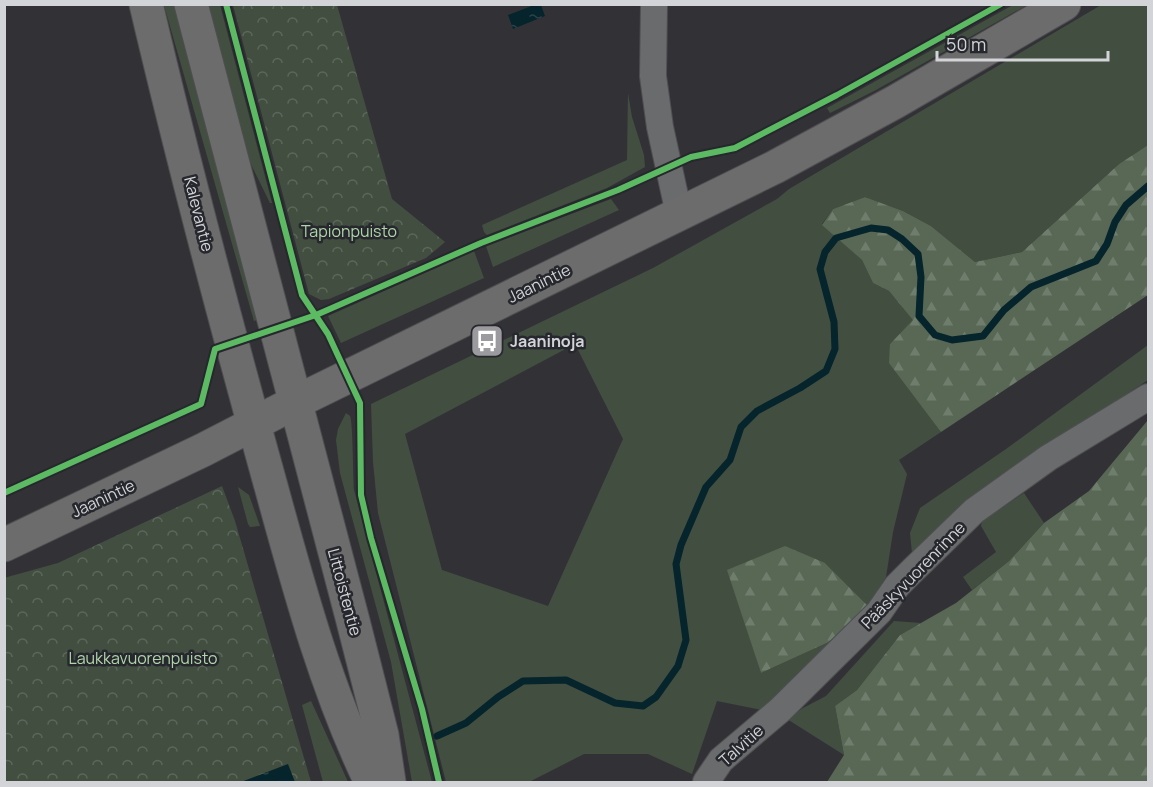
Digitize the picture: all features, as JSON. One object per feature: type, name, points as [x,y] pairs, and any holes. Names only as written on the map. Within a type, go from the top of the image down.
[{"type":"main road","name":"Kalevantie","points":[[146,4],[254,423]]},
{"type":"main road","points":[[191,4],[296,402]]},
{"type":"main road","name":"Jaanintie","points":[[4,545],[775,167],[895,102],[1064,4]]},
{"type":"main road","name":"Littoistentie","points":[[296,402],[382,735],[389,783]]},
{"type":"main road","points":[[254,423],[304,603],[350,739],[371,783]]},
{"type":"street","points":[[654,4],[653,76],[660,127],[679,214]]},
{"type":"street","name":"Pääskyvuorenrinne","points":[[780,710],[879,612],[897,586],[974,512],[1048,458],[1149,397]]},
{"type":"street","name":"Talvitie","points":[[706,783],[721,760],[780,710]]},
{"type":"green space","points":[[164,5],[176,5],[261,319],[254,321]]},
{"type":"green space","points":[[206,5],[220,5],[272,203],[244,150]]},
{"type":"green space","name":"Tapionpuisto","points":[[233,5],[337,5],[392,199],[445,242],[426,258],[329,299],[321,300],[309,294]]},
{"type":"green space","points":[[1013,5],[1027,5],[876,90],[830,113],[827,108]]},
{"type":"green space","points":[[1101,5],[1148,5],[1148,145],[1119,164],[1022,252],[975,262],[931,226],[903,211],[865,197],[833,209],[822,224],[862,260],[873,283],[889,291],[914,320],[890,344],[941,432],[899,460],[907,474],[893,532],[886,577],[868,606],[825,563],[728,570],[761,673],[829,642],[772,708],[762,710],[717,701],[692,774],[648,754],[584,754],[529,782],[446,782],[378,513],[371,404],[653,268],[777,199],[789,189]],"holes":[[[575,344],[623,439],[548,606],[442,570],[405,434]]]},
{"type":"green space","points":[[628,93],[645,167],[607,188],[487,235],[484,232],[482,225],[627,160]]},
{"type":"green space","points":[[1148,145],[1148,295],[941,432],[889,363],[890,344],[913,320],[889,291],[873,283],[862,260],[822,225],[833,209],[865,197],[903,211],[931,226],[975,262],[1022,252],[1119,164]]},
{"type":"green space","points":[[611,199],[619,210],[493,267],[486,246]]},
{"type":"green space","points":[[474,251],[484,278],[341,343],[328,316]]},
{"type":"green space","points":[[1148,345],[1148,380],[1044,448],[912,553],[910,533],[920,508],[1006,449]]},
{"type":"green space","points":[[346,413],[351,420],[354,490],[432,782],[412,782],[391,662],[340,473],[336,440],[338,429]]},
{"type":"green space","points":[[1148,420],[1148,782],[827,782],[844,755],[835,706],[857,690],[900,635],[956,603],[1009,561],[1044,523],[1089,491]]},
{"type":"green space","name":"Laukkavuorenpuisto","points":[[222,486],[235,521],[311,782],[5,782],[4,578],[58,563]]},
{"type":"green space","points":[[238,487],[249,495],[260,526],[250,527],[248,524]]},
{"type":"green space","points":[[1024,493],[1044,523],[1009,561],[972,590],[963,577],[996,552],[981,526],[982,521]]},
{"type":"green space","points":[[785,546],[825,563],[868,606],[829,642],[761,673],[727,570]]},
{"type":"green space","points":[[894,621],[921,623],[900,635],[857,690],[835,706],[844,755],[787,719],[826,696]]},
{"type":"green space","points":[[311,701],[348,782],[323,782],[302,705]]},
{"type":"water","points":[[534,5],[541,5],[545,16],[513,29],[508,15]]},
{"type":"water","points":[[288,764],[295,782],[241,782]]},
{"type":"waterway","name":"Jaaninoja","points":[[437,736],[466,723],[498,697],[523,681],[566,680],[615,703],[643,706],[656,697],[678,666],[686,640],[676,564],[681,545],[706,487],[730,460],[741,427],[757,411],[826,371],[835,349],[834,322],[820,269],[825,252],[836,238],[871,228],[888,230],[902,239],[918,254],[921,277],[919,316],[935,335],[952,340],[983,336],[1004,310],[1031,287],[1096,261],[1126,205],[1148,186]]},
{"type":"cycle path","points":[[226,4],[302,295],[328,334],[360,403],[361,495],[371,538],[422,709],[439,782]]},
{"type":"cycle path","points":[[4,493],[201,404],[215,349],[316,315],[481,243],[618,190],[691,157],[735,148],[837,95],[1001,4]]},
{"type":"place","name":"Jaaninoja","points":[[487,341]]}]
